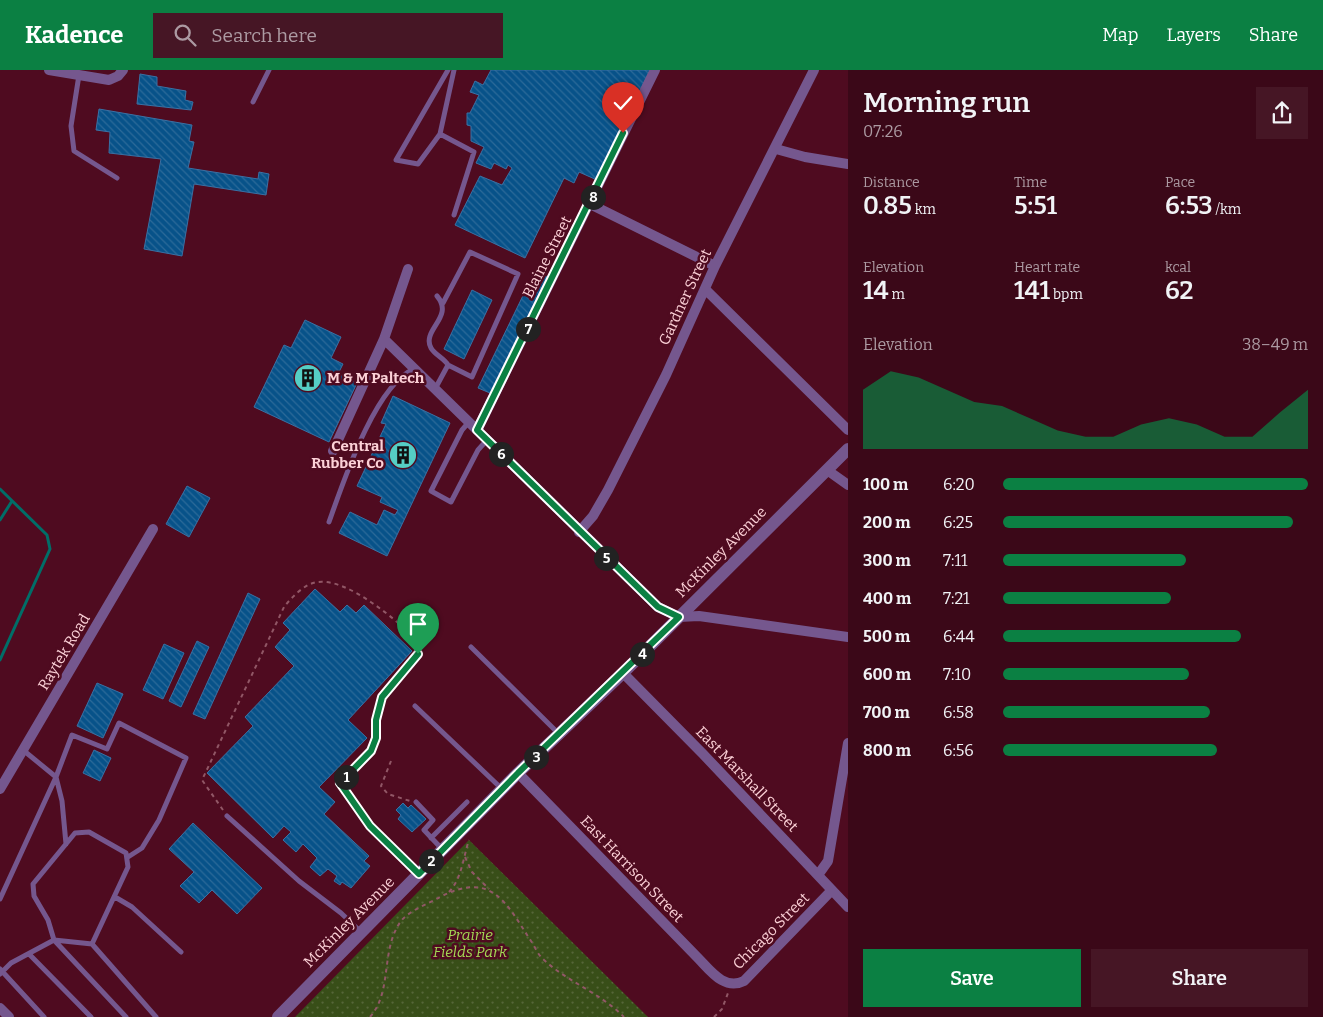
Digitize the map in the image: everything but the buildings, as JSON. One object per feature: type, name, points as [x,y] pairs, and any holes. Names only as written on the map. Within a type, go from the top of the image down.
[{"type":"street","points":[[49,70],[108,80],[121,73]]},
{"type":"street","name":"Blaine Street","points":[[477,430],[655,70]]},
{"type":"street","name":"Gardner Street","points":[[579,532],[608,490],[715,266],[814,70]]},
{"type":"street","points":[[776,148],[805,157],[848,164]]},
{"type":"street","points":[[590,204],[715,266]]},
{"type":"street","points":[[333,451],[384,339],[408,269]]},
{"type":"street","points":[[705,289],[848,430]]},
{"type":"street","points":[[384,339],[579,532],[658,607],[679,617],[699,616],[848,637]]},
{"type":"street","name":"McKinley Avenue","points":[[278,1017],[518,773],[560,734],[848,449]]},
{"type":"street","points":[[827,470],[848,484]]},
{"type":"street","name":"Raytek Road","points":[[0,789],[153,529]]},
{"type":"street","name":"East Marshall Street","points":[[622,673],[848,907]]},
{"type":"street","points":[[818,875],[828,861],[845,785],[848,743]]},
{"type":"street","name":"East Harrison Street","points":[[518,773],[703,964],[717,978],[729,984]]},
{"type":"street","name":"Chicago Street","points":[[729,984],[744,981],[832,890]]},
{"type":"street","points":[[0,1008],[9,1017]]},
{"type":"lane","points":[[254,102],[269,70]]},
{"type":"lane","points":[[448,70],[396,160],[418,164],[440,134],[454,70]]},
{"type":"lane","points":[[79,75],[71,126],[74,151],[117,178]]},
{"type":"lane","points":[[440,134],[474,152],[454,215]]},
{"type":"lane","points":[[437,296],[443,303],[444,309],[429,340],[431,348],[448,365],[472,377],[518,274],[470,252],[443,303]]},
{"type":"lane","points":[[435,389],[448,365]]},
{"type":"lane","points":[[329,522],[349,468],[378,408],[391,386],[405,372],[414,368]]},
{"type":"lane","points":[[468,422],[462,430],[431,491],[450,502],[478,450],[487,440]]},
{"type":"lane","points":[[472,647],[560,734]]},
{"type":"lane","points":[[415,706],[502,790]]},
{"type":"lane","points":[[0,899],[56,777],[72,735],[107,749],[119,723],[186,758],[159,820],[142,848],[128,857]]},
{"type":"lane","points":[[23,750],[56,777],[62,801],[66,844]]},
{"type":"lane","points":[[371,751],[340,783],[370,826],[419,874]]},
{"type":"lane","points":[[416,802],[433,820],[424,830],[442,850]]},
{"type":"lane","points":[[431,838],[467,802]]},
{"type":"lane","points":[[228,816],[300,881],[361,932]]},
{"type":"lane","points":[[92,944],[128,867],[128,857],[126,853],[90,832],[75,833],[33,884],[34,896],[48,920],[54,940],[126,1017]]},
{"type":"lane","points":[[115,897],[132,907],[181,952]]},
{"type":"lane","points":[[44,1017],[1,971],[11,963],[54,940],[92,944],[156,1017]]},
{"type":"lane","points":[[29,954],[91,1017]]},
{"type":"path","points":[[228,816],[202,780],[284,606],[306,587],[318,582],[336,585],[355,592],[397,620],[419,642],[418,654],[382,697],[376,720],[376,738],[371,751]]},
{"type":"path","points":[[391,761],[381,786],[388,794],[416,802]]},
{"type":"path","points":[[448,894],[454,886],[462,867],[469,840]]},
{"type":"path","points":[[464,855],[472,872],[505,902],[542,959],[608,1002],[624,1017]]},
{"type":"path","points":[[370,1017],[380,1000],[384,988],[385,964],[401,921],[408,915],[448,894],[479,887],[490,890]]},
{"type":"path","points":[[714,1017],[722,1009],[729,984]]},
{"type":"green space","name":"Prairie Fields Park","points":[[469,840],[648,1017],[295,1017]]},
{"type":"waterway","points":[[0,489],[47,535],[50,549],[0,660]]},
{"type":"waterway","points":[[0,520],[12,501]]},
{"type":"place","name":"M & M Paltech","points":[[308,378]]},
{"type":"place","name":"Central Rubber Co","points":[[403,455]]},
{"type":"route","points":[[418,654],[382,697],[376,720],[376,738],[371,751],[340,783],[370,826],[419,874],[518,773],[679,617],[658,607],[579,532],[477,430],[590,204],[623,133]]}]
